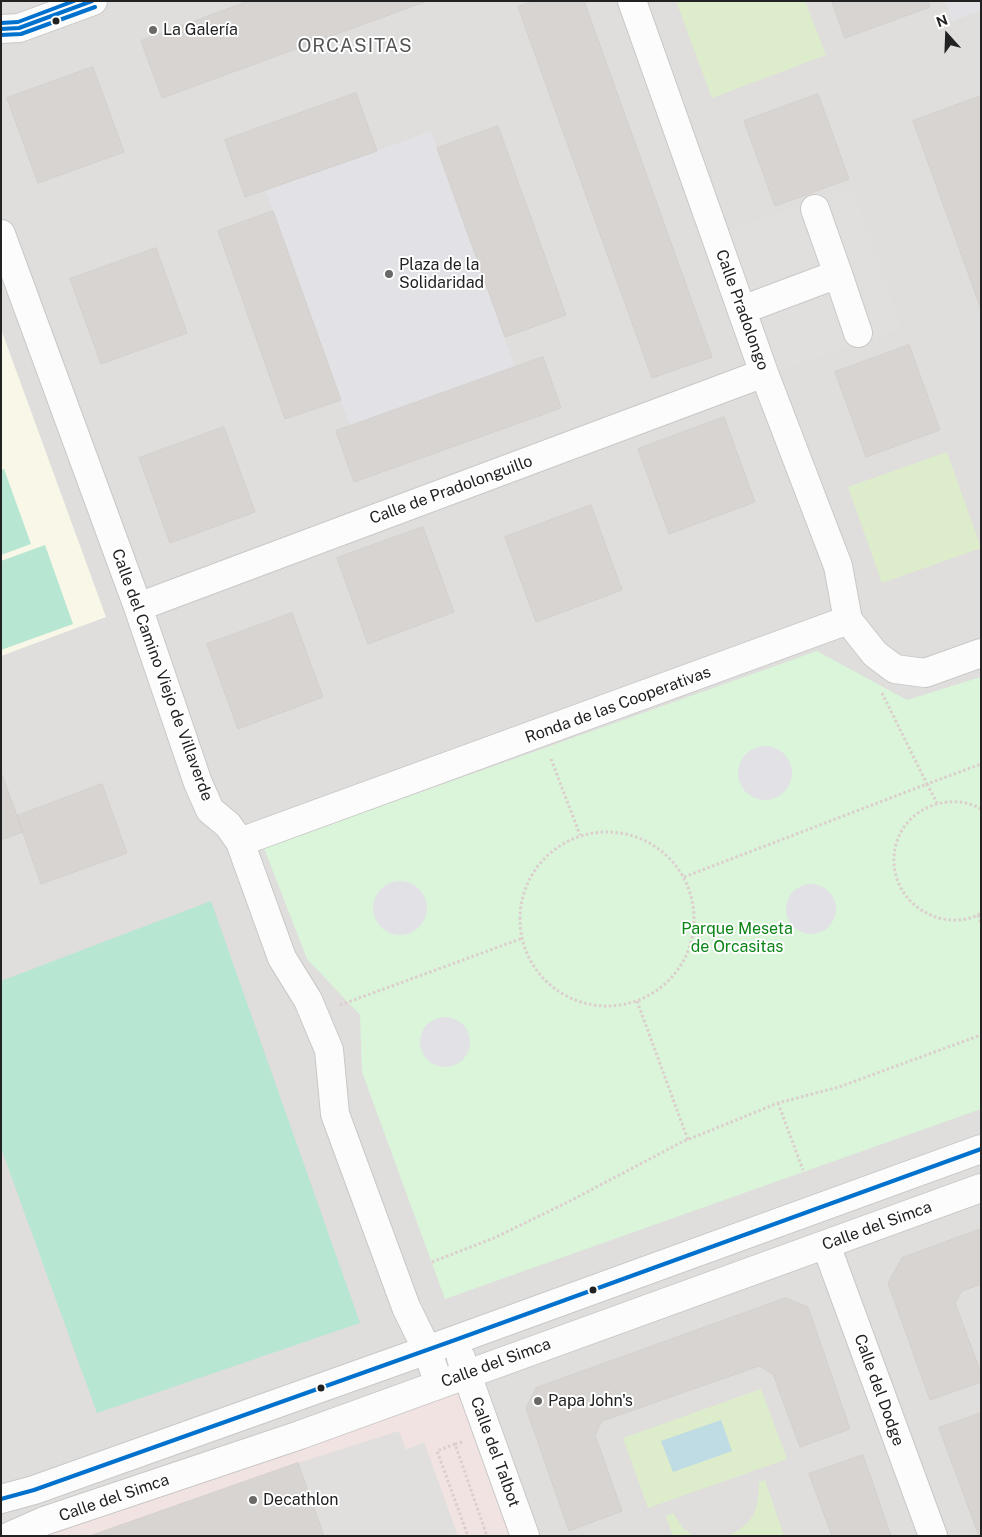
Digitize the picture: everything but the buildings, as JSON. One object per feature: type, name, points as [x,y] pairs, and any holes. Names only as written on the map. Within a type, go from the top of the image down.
[{"type":"street","points":[[1,29],[19,28],[93,1]]},
{"type":"street","name":"Calle Pradolongo","points":[[632,1],[764,373],[838,566],[848,620]]},
{"type":"street","points":[[815,209],[858,333]]},
{"type":"street","name":"Calle del Camino Viejo de Villaverde","points":[[1,234],[138,607],[198,783],[210,810],[228,824],[240,842],[282,958],[308,1000],[329,1050],[335,1114],[406,1307],[427,1350],[439,1384]]},
{"type":"street","points":[[742,310],[838,274]]},
{"type":"street","name":"Calle de Pradolonguillo","points":[[138,607],[764,373]]},
{"type":"street","points":[[848,620],[875,654],[895,669],[925,673],[981,653]]},
{"type":"street","name":"Ronda de las Cooperativas","points":[[240,842],[848,620]]},
{"type":"street","name":"Calle del Simca","points":[[1,1499],[34,1490],[427,1350],[981,1149]]},
{"type":"street","name":"Calle del Simca","points":[[10,1536],[44,1521],[300,1435],[981,1188]]},
{"type":"street","name":"Calle del Dodge","points":[[826,1245],[933,1536]]},
{"type":"street","name":"Calle del Talbot","points":[[455,1340],[525,1536]]},
{"type":"path","points":[[881,692],[937,803]]},
{"type":"path","points":[[550,757],[580,835]]},
{"type":"path","points":[[684,877],[981,764]]},
{"type":"path","points":[[981,809],[957,801],[937,803],[919,812],[905,825],[896,842],[893,862],[897,881],[906,898],[921,911],[939,919],[949,920],[958,920],[979,914],[981,923]]},
{"type":"path","points":[[610,831],[639,837],[665,853],[684,877],[694,905],[693,935],[682,963],[663,986],[636,1001],[609,1006],[582,1002],[557,990],[537,971],[524,947],[519,920],[524,892],[536,868],[556,848],[580,835],[610,831]]},
{"type":"path","points":[[314,1014],[523,938]]},
{"type":"path","points":[[636,1001],[688,1140]]},
{"type":"path","points":[[432,1262],[503,1234],[688,1140],[778,1103],[839,1087],[981,1035]]},
{"type":"path","points":[[778,1103],[803,1170]]},
{"type":"path","points":[[455,1444],[438,1451],[468,1536]]},
{"type":"shaded area","points":[[1,1],[981,1],[981,1536],[1,1536]]},
{"type":"shaded area","points":[[945,1],[981,1],[981,11],[952,21]]},
{"type":"shaded area","name":"Plaza de la Solidaridad","points":[[431,131],[515,367],[350,426],[266,191]]},
{"type":"shaded area","points":[[853,188],[901,328],[777,371],[729,230]]},
{"type":"shaded area","points":[[1,329],[106,617],[1,656]]},
{"type":"shaded area","points":[[760,746],[770,746],[784,754],[790,763],[792,773],[790,783],[784,792],[770,800],[760,800],[750,795],[743,788],[738,778],[738,768],[743,758],[750,751]]},
{"type":"shaded area","points":[[395,881],[405,881],[415,885],[423,893],[427,908],[423,923],[415,931],[405,935],[395,935],[385,931],[377,923],[373,913],[373,903],[377,893],[385,885]]},
{"type":"shaded area","points":[[806,884],[816,884],[829,891],[836,904],[836,914],[829,927],[816,934],[806,934],[797,930],[790,923],[786,914],[786,904],[790,895],[797,888]]},
{"type":"shaded area","points":[[440,1017],[450,1017],[463,1024],[470,1037],[470,1047],[463,1060],[450,1067],[440,1067],[431,1063],[424,1056],[420,1047],[420,1037],[424,1028],[431,1021]]},
{"type":"shaded area","points":[[467,1374],[525,1536],[10,1536]]},
{"type":"shaded area","points":[[399,1431],[406,1450],[424,1442],[458,1536],[324,1536],[298,1463]]},
{"type":"green space","points":[[676,1],[805,1],[826,55],[712,98]]},
{"type":"green space","points":[[947,452],[981,548],[882,583],[848,487]]},
{"type":"green space","points":[[4,469],[31,544],[1,555],[1,470]]},
{"type":"green space","points":[[45,545],[73,624],[1,650],[1,561]]},
{"type":"green space","name":"Parque Meseta de Orcasitas","points":[[817,651],[907,700],[981,677],[981,1109],[445,1299],[362,1072],[360,1015],[307,959],[264,848]]},
{"type":"green space","points":[[211,901],[360,1323],[97,1413],[1,1148],[1,981]]},
{"type":"green space","points":[[761,1389],[787,1459],[648,1508],[623,1438]]},
{"type":"green space","points":[[765,1480],[784,1536],[728,1536],[744,1526],[753,1515],[758,1500],[759,1482]]},
{"type":"green space","points":[[673,1513],[682,1527],[694,1536],[673,1536],[666,1516]]},
{"type":"water","points":[[721,1420],[732,1451],[673,1472],[661,1441]]},
{"type":"transit line","points":[[1,23],[18,22],[74,1]]},
{"type":"transit line","points":[[1,29],[19,28],[92,1]]},
{"type":"transit line","points":[[1,35],[21,34],[95,7]]},
{"type":"transit line","points":[[1,1499],[34,1490],[455,1340],[981,1149]]},
{"type":"place","name":"La Galería","points":[[153,30]]},
{"type":"place","name":"Plaza de la Solidaridad","points":[[389,274]]},
{"type":"place","name":"Papa John's","points":[[538,1401]]},
{"type":"place","name":"Decathlon","points":[[253,1500]]},
{"type":"district","name":"ORCASITAS","points":[[355,46]]}]
